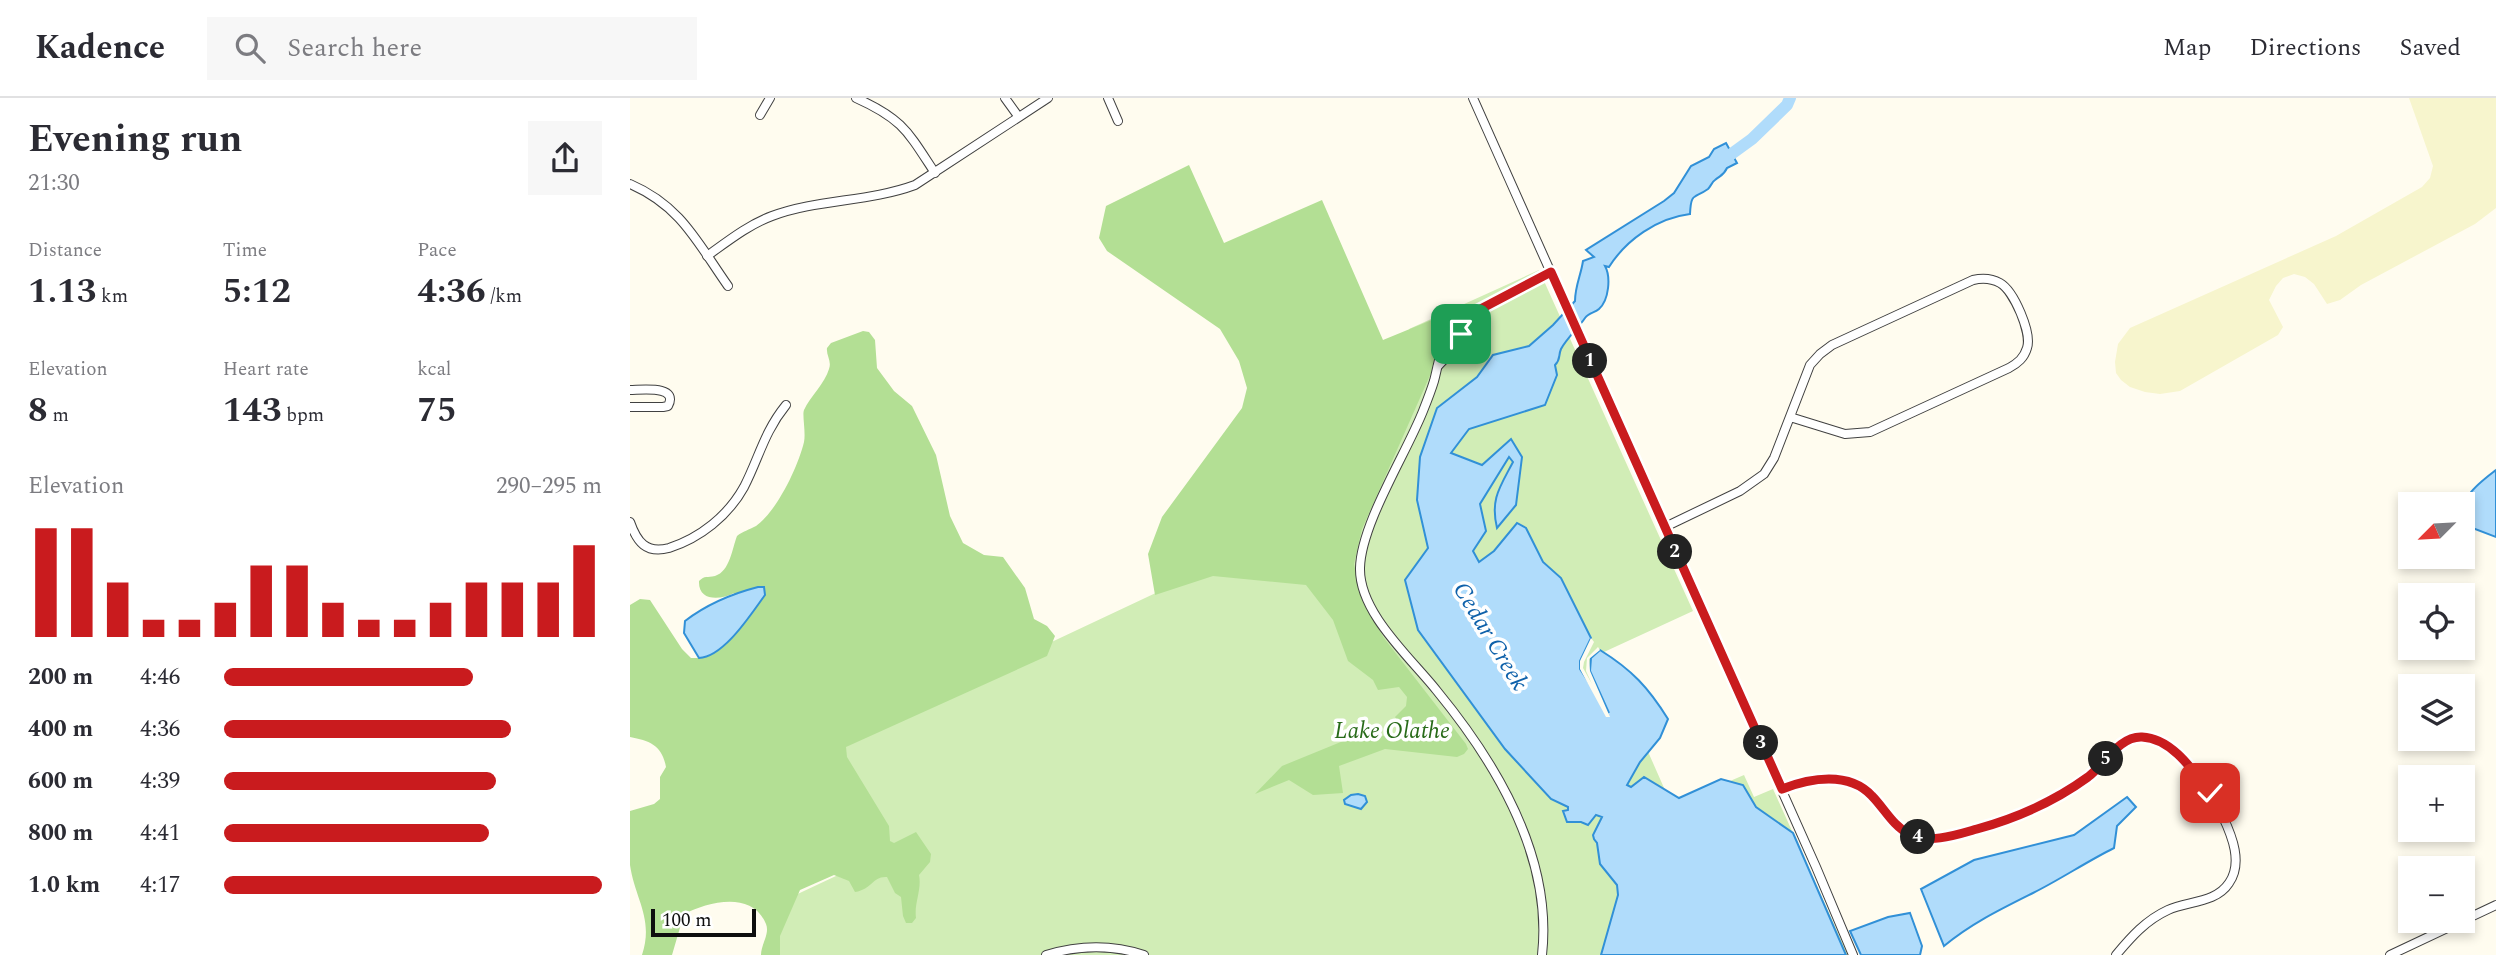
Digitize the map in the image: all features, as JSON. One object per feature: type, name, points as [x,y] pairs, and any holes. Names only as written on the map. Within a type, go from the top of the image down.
[{"type":"street","points":[[760,115],[770,98]]},
{"type":"street","points":[[856,98],[898,121],[935,173]]},
{"type":"street","points":[[1006,98],[1018,116]]},
{"type":"street","points":[[707,256],[744,230],[774,215],[915,186],[1048,98]]},
{"type":"street","points":[[1108,98],[1118,121]]},
{"type":"street","points":[[1473,98],[1782,789],[1853,955]]},
{"type":"street","points":[[630,184],[650,192],[667,204],[687,226],[728,286]]},
{"type":"street","points":[[1542,955],[1544,919],[1540,884],[1528,845],[1511,806],[1489,764],[1463,724],[1379,621],[1364,592],[1361,556],[1370,526],[1434,384],[1438,366],[1448,356],[1465,328],[1467,319],[1483,307],[1551,272]]},
{"type":"street","points":[[1665,527],[1757,481],[1769,468],[1810,365],[1832,345],[1980,279],[1999,282],[2011,293],[2029,340],[2028,348],[2019,362],[1870,432],[1845,434],[1790,417]]},
{"type":"street","points":[[630,390],[664,391],[671,399],[668,406],[663,407],[630,407]]},
{"type":"street","points":[[630,522],[640,544],[657,550],[676,545],[715,523],[743,489],[768,431],[786,405]]},
{"type":"street","points":[[1782,789],[1822,779],[1851,783],[1871,794],[1899,828],[1918,837],[1936,838],[1979,828],[2040,806],[2089,776],[2129,740],[2145,737],[2157,740],[2182,759],[2210,793],[2230,834],[2235,867],[2228,885],[2217,895],[2168,910],[2153,918],[2134,934],[2116,955]]},
{"type":"street","points":[[2390,955],[2496,905]]},
{"type":"street","points":[[1046,955],[1064,950],[1104,947],[1143,955]]},
{"type":"shaded area","points":[[2409,98],[2496,98],[2496,208],[2475,224],[2361,285],[2340,300],[2327,304],[2314,284],[2305,277],[2294,274],[2283,278],[2269,300],[2283,327],[2278,335],[2180,391],[2160,394],[2145,392],[2130,387],[2121,380],[2116,373],[2115,362],[2118,344],[2130,328],[2336,236],[2422,187],[2430,178],[2433,166]]},
{"type":"green space","points":[[1189,165],[1224,243],[1322,200],[1383,340],[1439,317],[1451,328],[1362,529],[1354,564],[1362,600],[1384,638],[1466,744],[1468,749],[1464,754],[1457,757],[1385,749],[1339,766],[1343,793],[1313,795],[1289,780],[1255,794],[1282,766],[1353,737],[1404,735],[1405,732],[1395,717],[1406,706],[1407,697],[1399,687],[1378,690],[1373,680],[1348,661],[1333,620],[1306,585],[1213,576],[1155,595],[1148,554],[1162,517],[1242,408],[1247,388],[1239,361],[1220,329],[1107,251],[1099,238],[1106,206]]},
{"type":"green space","name":"Lake Olathe","points":[[1539,270],[1693,611],[1604,652],[1672,806],[1744,775],[1754,797],[1773,789],[1848,955],[765,955],[787,899],[887,852],[835,744],[1364,495],[1429,374],[1409,329]]},
{"type":"green space","points":[[863,331],[869,332],[875,340],[877,368],[894,391],[912,406],[936,455],[950,516],[963,543],[984,555],[1003,557],[1025,588],[1034,619],[1047,626],[1055,636],[1047,656],[846,747],[847,757],[889,826],[890,841],[894,843],[916,832],[931,854],[930,862],[919,875],[916,918],[912,923],[906,923],[901,897],[895,893],[887,877],[878,878],[855,892],[849,881],[834,875],[800,890],[780,936],[780,955],[761,955],[767,928],[759,913],[751,906],[729,902],[705,906],[684,914],[672,955],[642,955],[646,931],[630,865],[630,811],[654,804],[660,799],[660,777],[666,767],[662,754],[654,745],[630,737],[630,605],[640,599],[650,600],[682,649],[691,658],[699,658],[734,593],[711,598],[702,593],[699,581],[720,573],[730,559],[737,536],[756,526],[772,510],[797,464],[804,442],[804,410],[829,369],[827,348],[831,343]]},
{"type":"water","name":"Lake Olathe","points":[[1726,143],[1737,163],[1727,168],[1708,189],[1694,197],[1690,214],[1654,225],[1633,239],[1609,267],[1605,266],[1608,282],[1605,300],[1599,309],[1587,316],[1561,349],[1555,365],[1557,375],[1545,405],[1469,429],[1451,453],[1482,465],[1511,439],[1522,457],[1516,505],[1497,528],[1496,501],[1500,486],[1513,462],[1509,457],[1480,504],[1486,531],[1473,551],[1479,562],[1494,551],[1517,523],[1526,528],[1543,562],[1561,578],[1591,638],[1580,661],[1580,669],[1609,713],[1590,671],[1591,658],[1600,650],[1638,680],[1668,719],[1660,738],[1640,762],[1627,785],[1631,787],[1644,777],[1679,798],[1721,779],[1743,785],[1756,807],[1793,833],[1846,955],[1601,955],[1618,895],[1617,885],[1600,864],[1593,835],[1602,817],[1596,815],[1588,825],[1567,822],[1563,811],[1568,810],[1568,807],[1551,799],[1505,749],[1418,630],[1405,580],[1428,548],[1417,500],[1420,457],[1437,408],[1477,377],[1493,355],[1529,346],[1575,301],[1583,261],[1594,257],[1586,250],[1664,201],[1674,193],[1691,166],[1709,157],[1714,149]]},
{"type":"water","points":[[2496,470],[2496,537],[2475,529],[2475,492],[2471,492]]},
{"type":"water","points":[[764,587],[765,595],[745,623],[718,650],[699,658],[684,633],[685,621],[720,600]]},
{"type":"water","points":[[1358,794],[1365,796],[1367,802],[1361,809],[1345,804],[1344,800]]},
{"type":"water","points":[[2127,797],[2136,807],[2117,826],[2114,848],[1987,917],[1944,946],[1921,889],[1974,860],[2074,835]]},
{"type":"water","points":[[1910,913],[1922,946],[1920,955],[1861,955],[1850,931],[1888,917]]},
{"type":"pier","points":[[1591,638],[1594,642],[1584,662],[1583,668],[1592,684],[1586,671],[1587,658],[1598,647],[1600,650],[1589,659],[1590,671],[1610,717],[1606,717],[1580,669],[1580,661]]},
{"type":"waterway","name":"Cedar Creek","points":[[1719,163],[1752,139],[1787,105],[1790,98]]},
{"type":"route","points":[[1461,334],[1467,319],[1473,313],[1551,272],[1782,789],[1822,779],[1851,783],[1871,794],[1899,828],[1918,837],[1936,838],[1979,828],[2040,806],[2089,776],[2122,744],[2136,737],[2145,737],[2157,740],[2182,759],[2210,793]]}]
